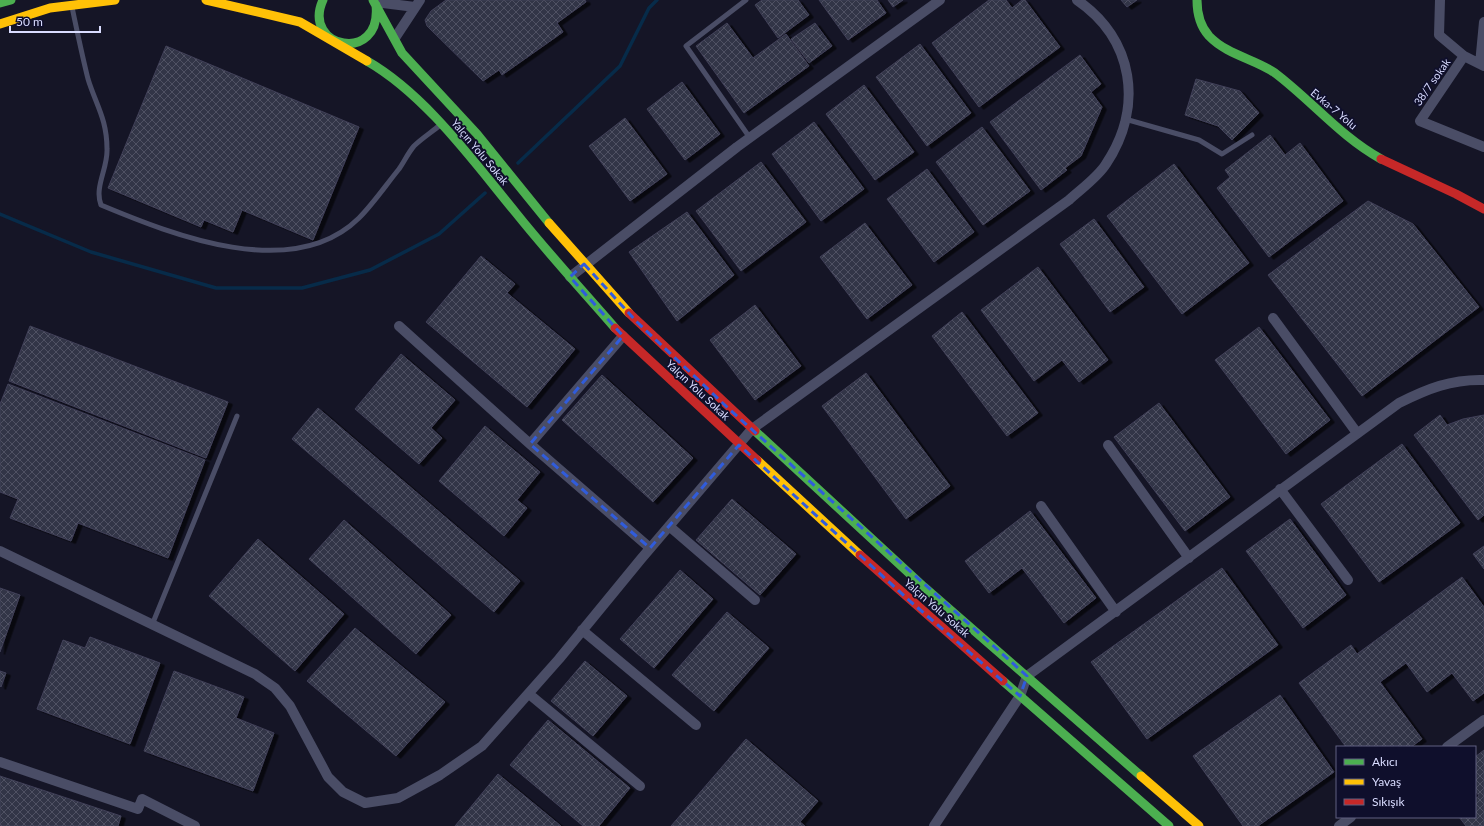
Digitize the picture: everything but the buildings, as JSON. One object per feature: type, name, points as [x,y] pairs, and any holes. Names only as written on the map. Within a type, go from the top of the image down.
[{"type":"street","points":[[0,3],[11,0]]},
{"type":"street","points":[[0,24],[50,8],[72,3],[115,0]]},
{"type":"street","name":"Yalçın Yolu Sokak","points":[[206,0],[300,22],[380,68],[409,90],[441,124],[570,277],[623,336],[739,445],[911,602],[1169,826]]},
{"type":"street","points":[[323,0],[319,14],[320,24],[324,33],[332,40],[340,44],[350,45],[359,43],[368,38],[374,30],[377,21],[377,12],[374,1],[417,4],[395,38]]},
{"type":"street","points":[[570,277],[584,264],[750,138],[940,0]]},
{"type":"street","points":[[0,551],[255,674],[275,688],[290,706],[328,777],[343,792],[365,803],[398,798],[440,775],[482,746],[529,694],[650,548],[752,429],[1069,200],[1106,165],[1120,139],[1125,119],[1129,101],[1128,72],[1112,33],[1077,0]]},
{"type":"street","name":"Evka-7 Yolu","points":[[1197,0],[1199,18],[1203,29],[1210,38],[1218,44],[1260,62],[1275,73],[1330,124],[1371,153],[1453,191],[1484,209]]},
{"type":"street","points":[[1440,0],[1439,35],[1464,56],[1482,65],[1484,22]]},
{"type":"street","name":"Yalçın Yolu Sokak","points":[[374,1],[402,53],[477,134],[584,264],[637,322],[924,587],[1199,826]]},
{"type":"street","name":"38/7 sokak","points":[[1464,56],[1420,121],[1484,148]]},
{"type":"street","points":[[1273,318],[1357,433]]},
{"type":"street","points":[[399,326],[530,444],[650,548]]},
{"type":"street","points":[[530,444],[623,336]]},
{"type":"street","points":[[934,826],[1020,696],[1027,676],[1399,403],[1429,388],[1466,380],[1484,380]]},
{"type":"street","points":[[1108,445],[1189,558]]},
{"type":"street","points":[[1280,489],[1348,580]]},
{"type":"street","points":[[1041,506],[1116,612]]},
{"type":"street","points":[[669,526],[755,600]]},
{"type":"street","points":[[582,630],[696,725]]},
{"type":"street","points":[[529,694],[640,786]]},
{"type":"street","points":[[1448,746],[1484,720]]},
{"type":"street","points":[[0,762],[138,809],[142,799],[195,826]]},
{"type":"street","points":[[1339,826],[1350,818]]},
{"type":"lane","points":[[746,0],[686,46],[750,138]]},
{"type":"lane","points":[[72,3],[89,80],[105,123],[108,150],[98,192],[99,200],[101,205],[153,226],[224,246],[276,251],[313,246],[328,241],[359,218],[399,168],[414,146],[441,124]]},
{"type":"lane","points":[[1125,119],[1199,140],[1222,154],[1252,135]]},
{"type":"lane","points":[[152,624],[237,416]]},
{"type":"highlighted area","points":[[584,264],[637,322],[729,409],[1027,676],[1020,696],[911,602],[739,445],[650,548],[530,444],[623,336],[570,277]]},
{"type":"waterway","points":[[518,163],[620,66],[649,8],[657,0]]},
{"type":"waterway","points":[[0,214],[91,252],[216,288],[302,288],[370,270],[439,234],[485,193]]},
{"type":"traffic: fast","points":[[0,3],[11,0]]},
{"type":"traffic: fast","points":[[323,0],[319,16],[323,29],[332,38],[344,43],[356,42],[367,36],[375,24],[376,5]]},
{"type":"traffic: fast","points":[[373,0],[402,53],[477,134],[549,223]]},
{"type":"traffic: fast","points":[[1197,0],[1198,15],[1201,24],[1209,36],[1224,48],[1275,73],[1340,130],[1366,150],[1381,159]]},
{"type":"traffic: fast","points":[[367,61],[389,75],[409,92],[448,130],[540,242],[615,328]]},
{"type":"traffic: fast","points":[[755,431],[924,587],[1141,776]]},
{"type":"traffic: fast","points":[[1003,681],[1169,826]]},
{"type":"traffic: slow","points":[[0,24],[50,8],[115,0]]},
{"type":"traffic: slow","points":[[206,0],[300,22],[367,61]]},
{"type":"traffic: slow","points":[[549,223],[629,313]]},
{"type":"traffic: slow","points":[[757,460],[860,555]]},
{"type":"traffic: slow","points":[[1141,776],[1199,826]]},
{"type":"traffic: jam","points":[[1381,159],[1456,194],[1484,209]]},
{"type":"traffic: jam","points":[[629,313],[755,431]]},
{"type":"traffic: jam","points":[[615,328],[757,460]]},
{"type":"traffic: jam","points":[[860,555],[1003,681]]}]
